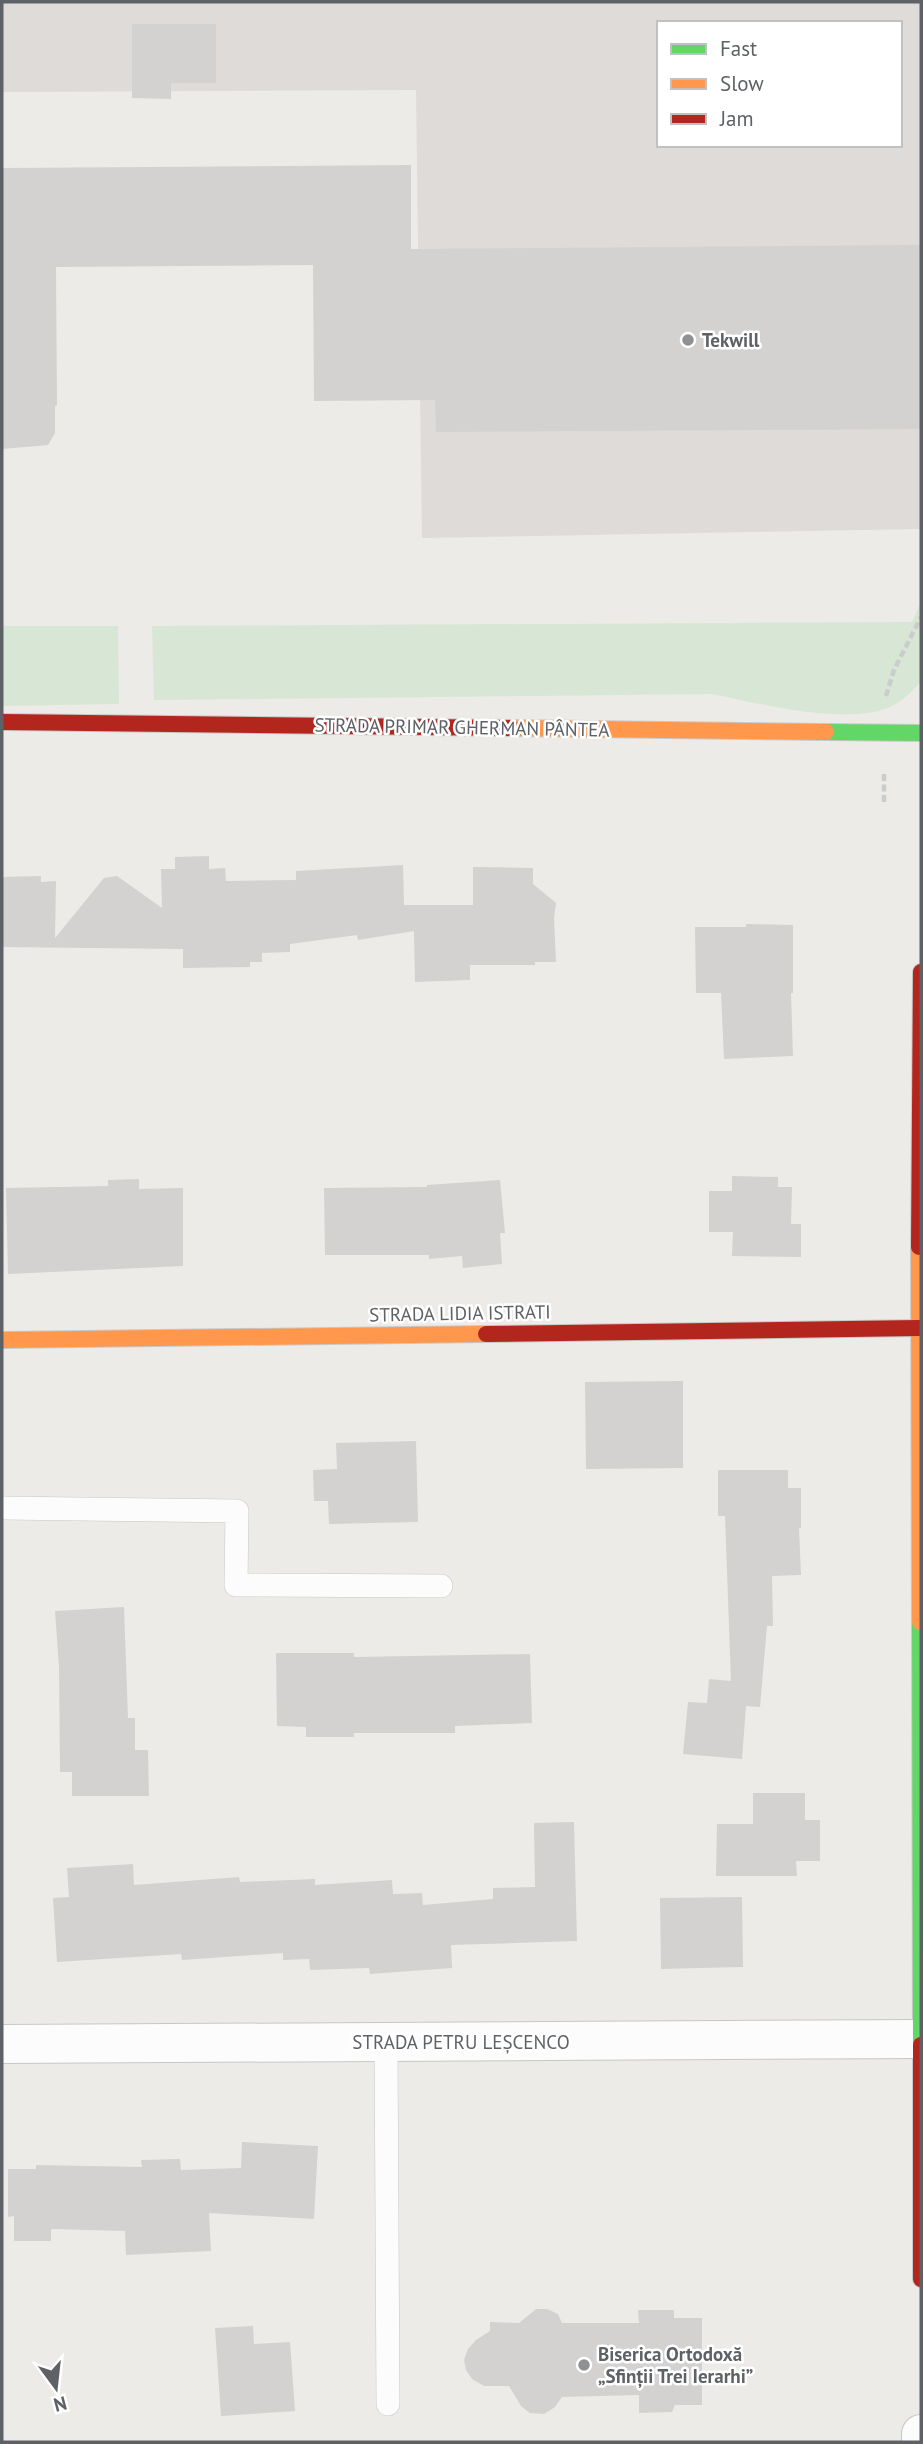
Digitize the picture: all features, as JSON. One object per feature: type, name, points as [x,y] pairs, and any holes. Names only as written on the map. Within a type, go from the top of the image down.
[{"type":"street","name":"STRADA PRIMAR GHERMAN PÂNTEA","points":[[2,722],[921,733]]},
{"type":"street","points":[[921,972],[921,2279]]},
{"type":"street","name":"STRADA LIDIA ISTRATI","points":[[2,1340],[919,1328]]},
{"type":"street","name":"STRADA PETRU LEȘCENCO","points":[[2,2044],[920,2039]]},
{"type":"street","points":[[921,2434],[921,2442]]},
{"type":"lane","points":[[2,1508],[237,1511],[236,1585],[441,1586]]},
{"type":"lane","points":[[386,2042],[388,2404]]},
{"type":"shaded area","points":[[2,2],[921,2],[921,529],[422,538],[416,90],[2,92]]},
{"type":"green space","points":[[921,602],[921,682],[896,704],[874,712],[828,714],[711,694],[154,700],[152,626],[912,622]]},
{"type":"green space","points":[[2,626],[118,626],[119,704],[2,706]]},
{"type":"building","points":[[132,24],[216,24],[216,83],[171,83],[171,99],[132,98]]},
{"type":"building","points":[[411,165],[411,249],[921,245],[921,429],[436,432],[435,400],[314,401],[313,265],[56,267],[55,433],[48,445],[2,449],[2,168]]},
{"type":"building","points":[[209,856],[209,869],[225,868],[226,881],[296,880],[296,871],[403,865],[404,905],[473,905],[473,867],[533,868],[533,884],[556,903],[556,962],[535,962],[535,965],[470,965],[470,980],[415,982],[414,931],[358,940],[357,935],[290,944],[290,952],[262,953],[262,962],[250,962],[250,967],[183,968],[183,949],[2,947],[2,877],[41,876],[41,882],[56,881],[55,938],[104,878],[117,876],[162,908],[161,869],[175,869],[175,857]]},
{"type":"building","points":[[746,924],[793,925],[793,1056],[724,1059],[721,993],[696,993],[695,927],[746,927]]},
{"type":"building","points":[[732,1176],[778,1177],[778,1187],[792,1187],[791,1224],[801,1224],[801,1257],[732,1256],[733,1232],[709,1232],[709,1191],[732,1191]]},
{"type":"building","points":[[139,1179],[139,1189],[183,1188],[183,1266],[8,1274],[6,1188],[108,1186],[108,1180]]},
{"type":"building","points":[[500,1180],[505,1233],[500,1233],[502,1264],[463,1268],[462,1256],[429,1259],[429,1255],[325,1255],[324,1188],[427,1187]]},
{"type":"building","points":[[683,1381],[683,1468],[586,1469],[585,1382]]},
{"type":"building","points":[[416,1441],[418,1522],[329,1524],[328,1501],[314,1501],[313,1470],[337,1469],[336,1443]]},
{"type":"building","points":[[718,1470],[788,1470],[788,1488],[801,1488],[801,1575],[772,1576],[773,1626],[767,1626],[760,1707],[746,1706],[742,1759],[683,1754],[688,1702],[707,1703],[709,1679],[731,1681],[725,1516],[718,1516]]},
{"type":"building","points":[[124,1607],[128,1718],[135,1718],[135,1750],[148,1750],[149,1796],[72,1796],[72,1772],[60,1772],[59,1667],[55,1611]]},
{"type":"building","points":[[276,1653],[354,1653],[354,1657],[530,1654],[532,1723],[455,1726],[455,1733],[354,1733],[354,1737],[306,1737],[306,1727],[277,1726]]},
{"type":"building","points":[[753,1793],[805,1793],[805,1820],[820,1820],[820,1861],[796,1861],[797,1876],[716,1876],[717,1824],[753,1824]]},
{"type":"building","points":[[574,1822],[577,1941],[451,1945],[452,1968],[370,1974],[369,1968],[310,1970],[309,1959],[283,1960],[283,1953],[182,1960],[181,1954],[57,1962],[53,1898],[69,1897],[67,1868],[133,1864],[134,1885],[239,1877],[240,1882],[315,1879],[315,1885],[392,1880],[393,1894],[422,1893],[423,1905],[493,1899],[493,1888],[535,1887],[534,1823]]},
{"type":"building","points":[[742,1897],[743,1967],[661,1969],[660,1898]]},
{"type":"building","points":[[242,2142],[318,2146],[314,2219],[209,2213],[211,2251],[126,2255],[125,2231],[51,2229],[51,2241],[14,2241],[14,2216],[8,2217],[8,2169],[36,2169],[36,2165],[142,2167],[141,2160],[180,2159],[181,2170],[241,2168]]},
{"type":"building","name":"Biserica Ortodoxă „Sfinții Trei Ierarhi”","points":[[536,2309],[547,2309],[558,2314],[562,2323],[639,2323],[638,2310],[674,2310],[674,2318],[702,2318],[702,2405],[675,2405],[672,2412],[639,2413],[639,2395],[562,2397],[555,2407],[544,2414],[530,2413],[521,2406],[509,2386],[484,2386],[472,2379],[464,2360],[468,2349],[476,2340],[490,2331],[490,2322],[519,2323]]},
{"type":"building","points":[[253,2326],[254,2344],[290,2342],[295,2411],[221,2416],[215,2328]]},
{"type":"traffic: fast","points":[[826,732],[921,733]]},
{"type":"traffic: fast","points":[[920,1622],[921,2045]]},
{"type":"traffic: slow","points":[[512,728],[826,732]]},
{"type":"traffic: slow","points":[[919,1247],[920,1622]]},
{"type":"traffic: slow","points":[[2,1340],[486,1334]]},
{"type":"traffic: jam","points":[[2,722],[512,728]]},
{"type":"traffic: jam","points":[[919,1247],[921,972]]},
{"type":"traffic: jam","points":[[486,1334],[919,1328]]},
{"type":"traffic: jam","points":[[921,2045],[921,2279]]},
{"type":"place","name":"Tekwill","points":[[688,340]]},
{"type":"place","name":"Biserica Ortodoxă „Sfinții Trei Ierarhi”","points":[[584,2365]]}]
